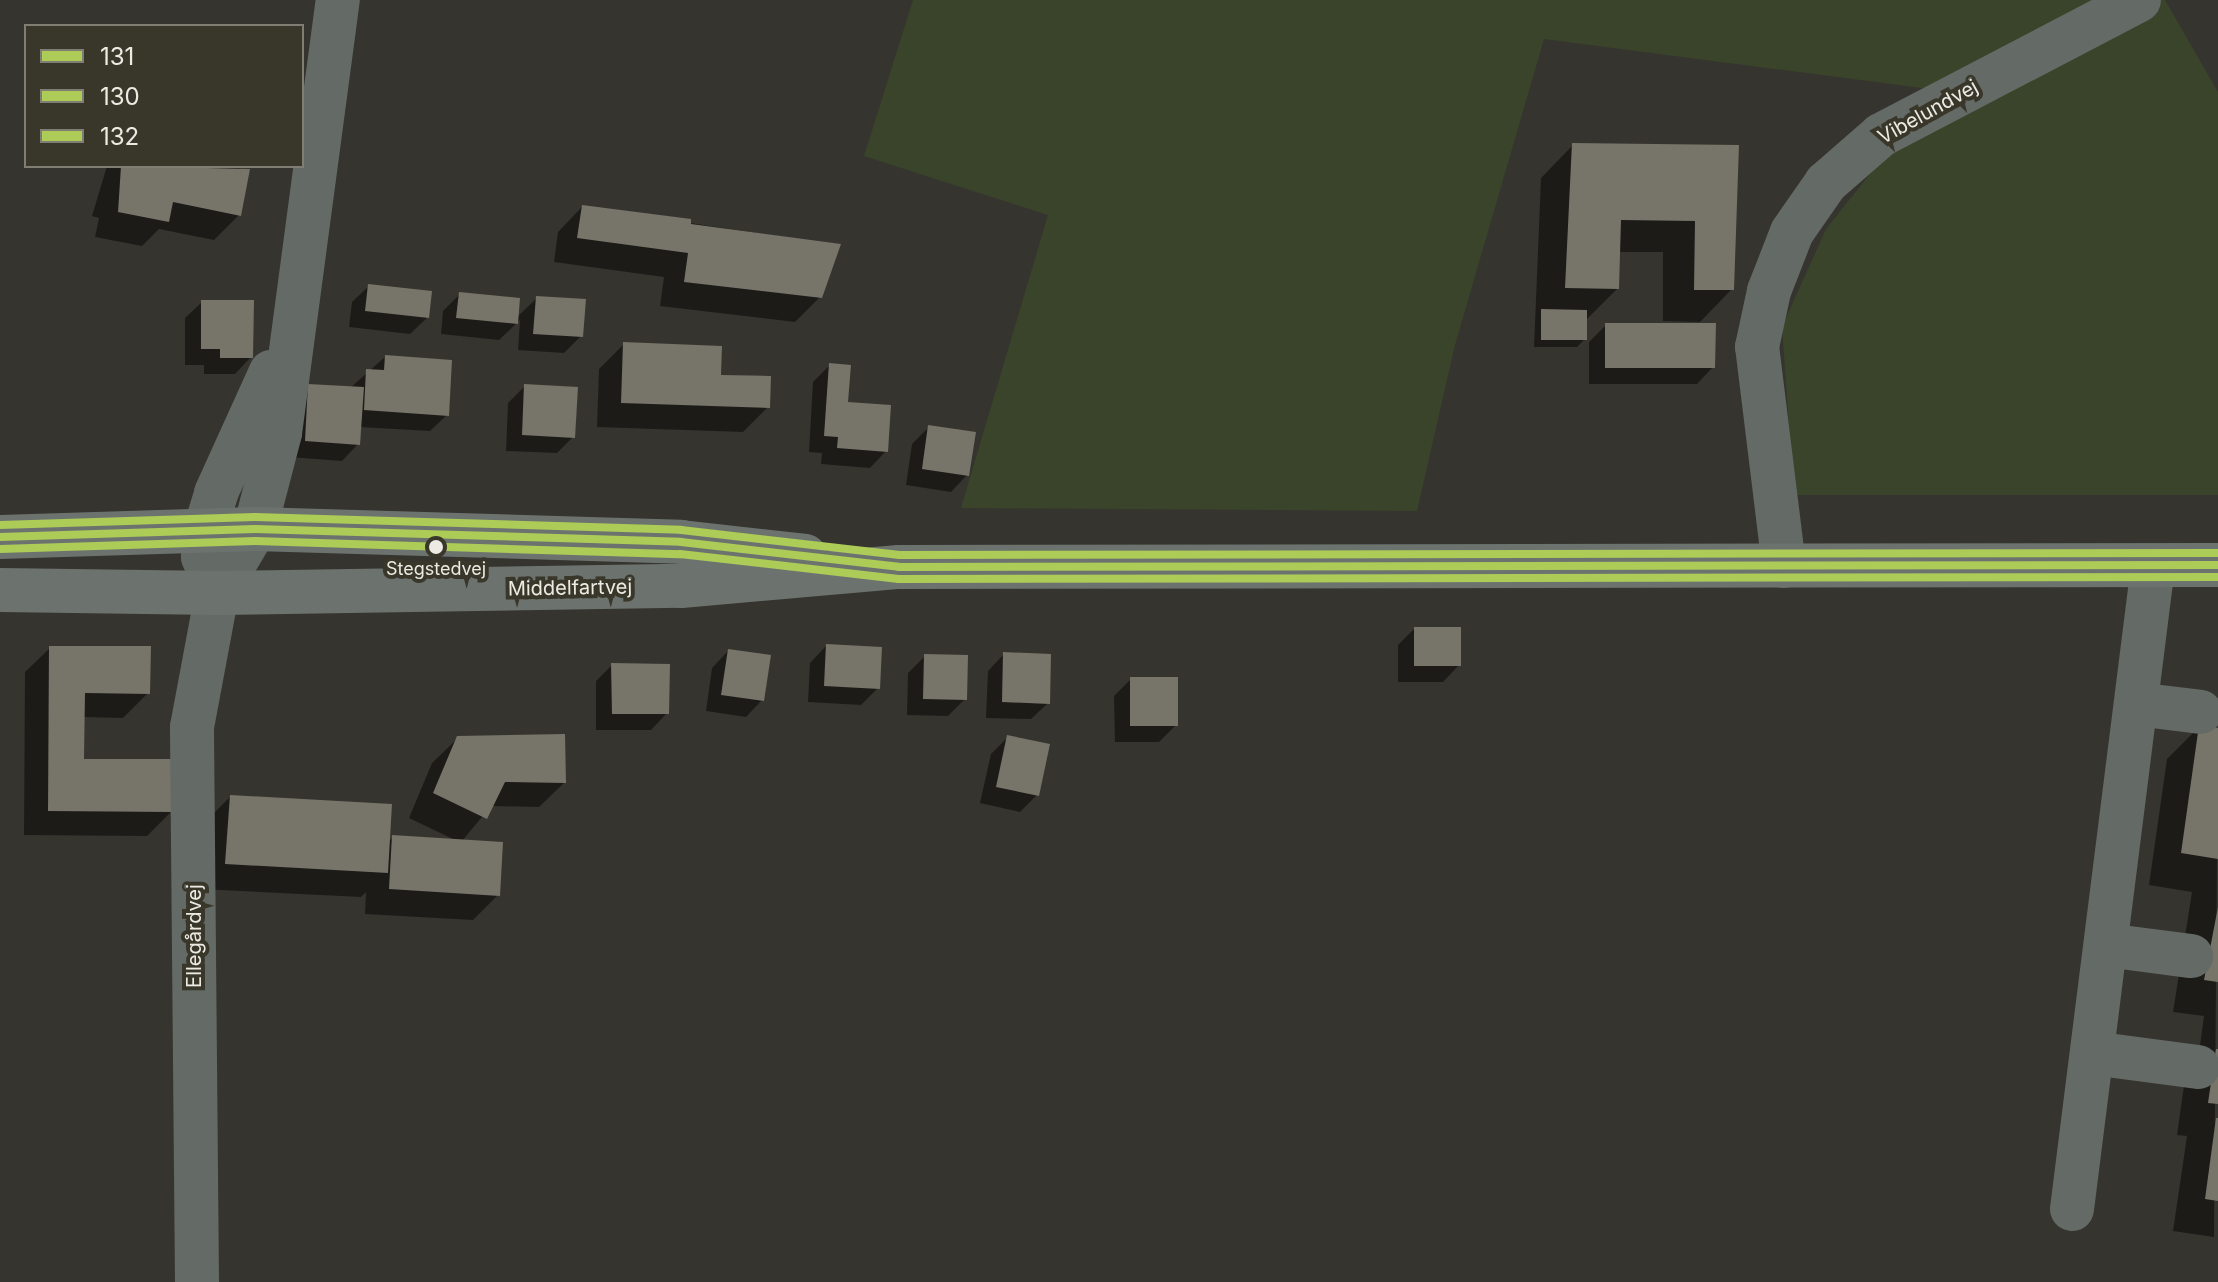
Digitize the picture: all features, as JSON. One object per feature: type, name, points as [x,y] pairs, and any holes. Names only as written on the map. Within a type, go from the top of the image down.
[{"type":"main road","name":"Middelfartvej","points":[[0,537],[255,529],[681,542],[899,567]]},
{"type":"main road","name":"Middelfartvej","points":[[0,590],[217,593],[681,586],[899,567],[2218,565]]},
{"type":"street","points":[[217,593],[255,529],[280,433],[293,305],[338,0]]},
{"type":"street","name":"Vibelundvej","points":[[1784,566],[1757,347],[1769,291],[1792,232],[1826,183],[1881,135],[2139,0]]},
{"type":"street","points":[[217,593],[203,557],[205,530],[216,493],[261,400],[293,305]]},
{"type":"street","points":[[2072,1209],[2153,566]]},
{"type":"street","name":"Ellegårdvej","points":[[197,1282],[192,727],[217,593]]},
{"type":"street","points":[[2136,704],[2201,712]]},
{"type":"street","points":[[2106,945],[2191,956]]},
{"type":"street","points":[[2092,1053],[2198,1067]]},
{"type":"green space","points":[[913,0],[2165,0],[2218,92],[2218,495],[1794,495],[1782,327],[1826,229],[1937,90],[1544,39],[1455,345],[1417,511],[961,508],[1048,215],[864,156]]},
{"type":"building","points":[[1572,143],[1739,145],[1734,290],[1694,290],[1695,221],[1621,220],[1619,289],[1565,288]]},
{"type":"building","points":[[121,168],[250,169],[241,216],[173,202],[169,222],[118,212]]},
{"type":"building","points":[[582,205],[691,219],[691,224],[841,244],[822,298],[684,282],[688,253],[577,238]]},
{"type":"building","points":[[368,284],[432,291],[429,318],[365,311]]},
{"type":"building","points":[[459,292],[520,298],[518,324],[456,318]]},
{"type":"building","points":[[536,296],[586,299],[583,337],[533,334]]},
{"type":"building","points":[[201,300],[254,300],[253,358],[220,358],[220,349],[201,349]]},
{"type":"building","points":[[1541,309],[1587,310],[1587,340],[1541,340]]},
{"type":"building","points":[[1605,323],[1716,323],[1715,368],[1605,368]]},
{"type":"building","points":[[623,342],[722,346],[721,375],[771,376],[770,408],[621,403]]},
{"type":"building","points":[[385,355],[452,360],[449,416],[364,410],[366,369],[384,370]]},
{"type":"building","points":[[829,363],[851,365],[848,402],[891,405],[888,452],[837,448],[838,437],[824,436]]},
{"type":"building","points":[[308,384],[364,387],[360,445],[305,441]]},
{"type":"building","points":[[524,384],[578,387],[575,438],[522,435]]},
{"type":"building","points":[[928,425],[976,432],[969,476],[922,469]]},
{"type":"building","points":[[1414,627],[1461,627],[1461,666],[1414,666]]},
{"type":"building","points":[[826,644],[882,647],[880,689],[824,686]]},
{"type":"building","points":[[49,646],[151,646],[150,694],[85,693],[84,759],[175,759],[174,812],[48,811]]},
{"type":"building","points":[[728,649],[771,655],[764,701],[721,695]]},
{"type":"building","points":[[1003,652],[1051,654],[1050,704],[1002,702]]},
{"type":"building","points":[[924,654],[968,655],[967,700],[923,699]]},
{"type":"building","points":[[611,663],[670,664],[669,714],[612,714]]},
{"type":"building","points":[[1130,677],[1178,677],[1178,726],[1130,726]]},
{"type":"building","points":[[2199,725],[2218,728],[2218,859],[2181,853]]},
{"type":"building","points":[[565,734],[566,783],[505,782],[487,819],[433,793],[457,736]]},
{"type":"building","points":[[1007,735],[1050,744],[1039,796],[996,787]]},
{"type":"building","points":[[230,795],[392,804],[388,873],[225,864]]},
{"type":"building","points":[[392,835],[503,842],[500,896],[389,889]]},
{"type":"building","points":[[2218,907],[2218,982],[2204,980]]},
{"type":"building","points":[[2218,1049],[2218,1104],[2208,1103]]},
{"type":"building","points":[[2218,1118],[2218,1201],[2205,1199]]},
{"type":"transit line","name":"132","points":[[0,525],[255,517],[681,530],[900,555],[2218,553]]},
{"type":"transit line","name":"131","points":[[0,537],[255,529],[681,542],[899,567],[2218,565]]},
{"type":"transit line","name":"130","points":[[0,549],[255,541],[680,554],[899,579],[2218,577]]},
{"type":"place","name":"Stegstedvej","points":[[436,547]]}]
